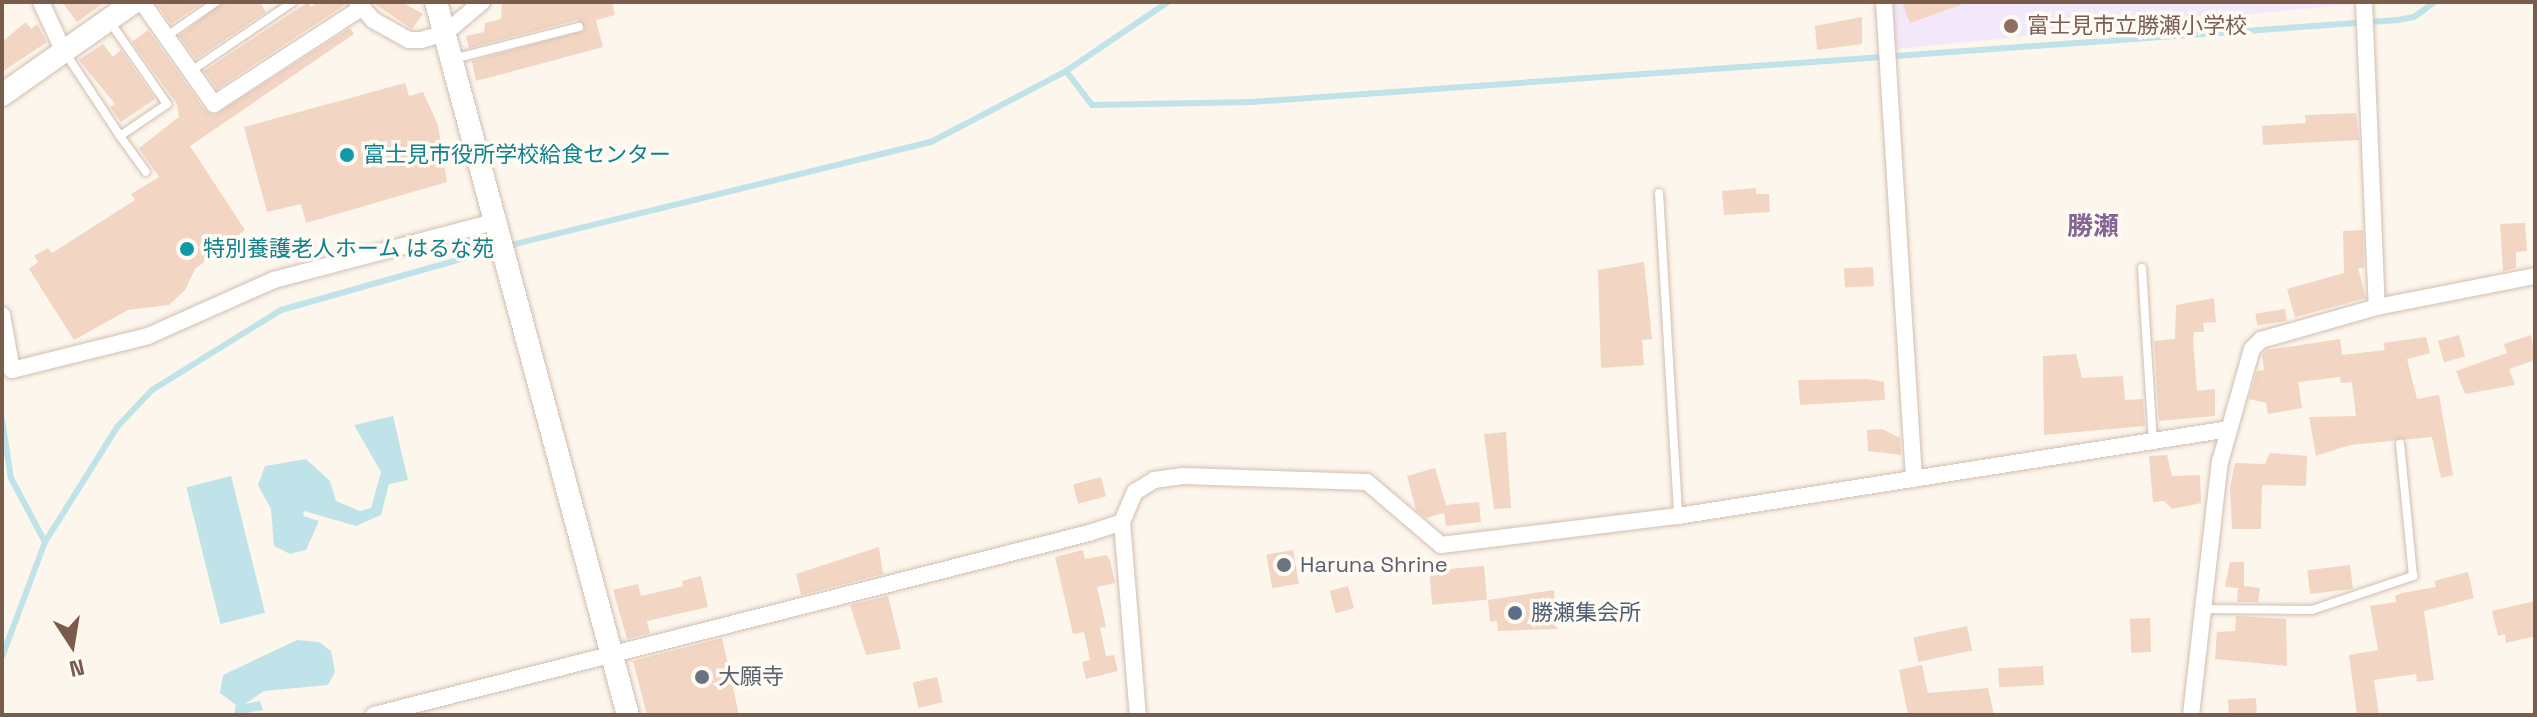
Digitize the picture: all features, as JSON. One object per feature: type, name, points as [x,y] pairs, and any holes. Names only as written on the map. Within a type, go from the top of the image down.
[{"type":"street","points":[[41,2],[63,50]]},
{"type":"street","points":[[2,95],[134,2]]},
{"type":"street","points":[[142,2],[214,104],[359,5],[409,40],[445,33],[482,2]]},
{"type":"street","points":[[436,2],[500,227],[628,715]]},
{"type":"street","points":[[1884,2],[1914,479]]},
{"type":"street","points":[[2364,2],[2377,307]]},
{"type":"street","points":[[2,315],[12,370],[148,336],[274,280],[500,227]]},
{"type":"street","points":[[2191,715],[2220,462],[2252,349],[2261,340],[2377,307],[2535,276]]},
{"type":"street","points":[[1138,715],[1122,522],[1142,485],[1183,476],[1367,482],[1441,545],[1678,516],[2229,429]]},
{"type":"street","points":[[374,715],[612,651],[1122,522]]},
{"type":"lane","points":[[167,36],[216,2]]},
{"type":"lane","points":[[191,71],[293,2]]},
{"type":"lane","points":[[108,19],[167,104],[120,136]]},
{"type":"lane","points":[[453,59],[579,27]]},
{"type":"lane","points":[[63,50],[146,172]]},
{"type":"lane","points":[[1659,193],[1678,516]]},
{"type":"lane","points":[[2142,268],[2153,441]]},
{"type":"lane","points":[[2204,609],[2312,610],[2413,576],[2400,444]]},
{"type":"shaded area","name":"富士見市立勝瀬小学校","points":[[1892,2],[2364,2],[2364,3],[1895,49]]},
{"type":"water","points":[[393,416],[408,480],[389,484],[381,515],[356,526],[304,511],[303,516],[319,521],[306,550],[290,554],[274,546],[271,509],[258,485],[265,466],[306,459],[330,481],[336,501],[360,511],[371,508],[381,472],[354,425]]},
{"type":"water","points":[[231,476],[265,613],[220,624],[186,487]]},
{"type":"water","points":[[297,640],[319,642],[331,651],[335,672],[328,685],[264,691],[245,704],[260,701],[263,710],[234,715],[236,705],[220,693],[223,675]]},
{"type":"building","points":[[62,2],[105,2],[77,22]]},
{"type":"building","points":[[155,2],[204,2],[171,24]]},
{"type":"building","points":[[223,2],[260,2],[266,12],[196,59],[179,36]]},
{"type":"building","points":[[308,2],[311,7],[318,2],[346,4],[217,89],[204,71]]},
{"type":"building","points":[[372,2],[402,2],[423,14],[412,29]]},
{"type":"building","points":[[502,2],[612,2],[615,15],[596,20],[603,47],[476,81],[472,61],[585,30],[577,20],[469,48],[466,36],[484,32],[485,23],[501,19]]},
{"type":"building","points":[[1902,2],[1963,2],[1963,4],[1910,23]]},
{"type":"building","points":[[1862,17],[1862,44],[1817,50],[1815,26]]},
{"type":"building","points":[[26,22],[31,29],[37,24],[47,42],[2,72],[2,42]]},
{"type":"building","name":"特別養護老人ホーム はるな苑","points":[[350,28],[354,34],[190,146],[245,230],[195,269],[185,290],[169,305],[128,310],[74,340],[29,269],[38,262],[34,256],[48,248],[52,253],[135,200],[131,194],[159,177],[139,148],[179,117],[177,104],[132,42],[148,30],[205,110],[214,115]]},
{"type":"building","points":[[103,44],[113,57],[121,50],[155,99],[121,122],[110,107],[115,104],[79,60]]},
{"type":"building","name":"富士見市役所学校給食センター","points":[[405,83],[409,96],[423,92],[438,125],[447,182],[306,223],[301,204],[267,212],[244,127]]},
{"type":"building","points":[[2356,113],[2359,140],[2263,145],[2262,126],[2306,123],[2305,115]]},
{"type":"building","points":[[1756,188],[1756,194],[1769,194],[1770,212],[1724,215],[1722,191]]},
{"type":"building","points":[[2525,223],[2527,251],[2516,252],[2516,268],[2503,271],[2500,224]]},
{"type":"building","points":[[2363,230],[2364,268],[2358,268],[2366,298],[2295,317],[2287,289],[2344,273],[2343,231]]},
{"type":"building","points":[[1644,262],[1652,339],[1642,340],[1644,365],[1601,368],[1598,270]]},
{"type":"building","points":[[1873,267],[1874,286],[1845,287],[1844,269]]},
{"type":"building","points":[[2214,298],[2216,322],[2203,323],[2204,332],[2194,332],[2193,340],[2197,391],[2215,389],[2215,416],[2159,421],[2154,341],[2175,339],[2176,305]]},
{"type":"building","points":[[2285,309],[2287,321],[2257,326],[2255,314]]},
{"type":"building","points":[[2459,335],[2465,356],[2444,362],[2438,341]]},
{"type":"building","points":[[2531,335],[2535,360],[2509,369],[2515,385],[2465,394],[2456,371],[2507,353],[2504,344]]},
{"type":"building","points":[[2426,337],[2430,353],[2407,359],[2417,399],[2439,395],[2453,475],[2441,478],[2432,437],[2350,445],[2316,456],[2309,417],[2356,416],[2352,382],[2341,383],[2340,377],[2298,382],[2302,408],[2268,414],[2266,403],[2249,399],[2257,371],[2264,370],[2262,355],[2267,350],[2340,339],[2342,355],[2385,350],[2383,343]]},
{"type":"building","points":[[2076,354],[2082,378],[2123,376],[2125,400],[2143,399],[2145,426],[2044,435],[2043,356]]},
{"type":"building","points":[[1868,379],[1884,382],[1885,400],[1800,405],[1798,380]]},
{"type":"building","points":[[1882,429],[1900,438],[1901,455],[1868,451],[1867,430]]},
{"type":"building","points":[[1506,432],[1511,508],[1494,509],[1484,434]]},
{"type":"building","points":[[2270,453],[2307,456],[2306,486],[2262,485],[2261,529],[2232,529],[2230,488],[2235,463],[2265,464]]},
{"type":"building","points":[[2167,455],[2172,476],[2200,475],[2201,503],[2172,509],[2164,501],[2153,502],[2149,456]]},
{"type":"building","points":[[1435,468],[1446,505],[1479,502],[1481,522],[1446,526],[1444,513],[1426,518],[1416,510],[1407,476]]},
{"type":"building","points":[[1101,477],[1106,496],[1078,504],[1073,485]]},
{"type":"building","points":[[879,547],[883,574],[801,595],[796,574]]},
{"type":"building","points":[[1083,550],[1085,559],[1107,555],[1110,561],[1115,583],[1097,587],[1106,627],[1100,628],[1106,656],[1114,655],[1118,671],[1086,679],[1082,662],[1090,660],[1084,632],[1073,634],[1055,557]]},
{"type":"building","points":[[1293,550],[1299,583],[1272,588],[1266,555]]},
{"type":"building","points":[[2230,562],[2244,562],[2244,586],[2260,588],[2258,602],[2237,602],[2238,588],[2225,587]]},
{"type":"building","points":[[2350,565],[2353,589],[2310,594],[2307,570]]},
{"type":"building","points":[[1484,566],[1487,600],[1432,605],[1429,571]]},
{"type":"building","points":[[2468,572],[2474,598],[2424,611],[2434,680],[2417,682],[2416,674],[2374,680],[2379,715],[2357,715],[2349,655],[2378,650],[2370,606],[2396,602],[2395,596],[2402,593],[2436,587],[2434,581]]},
{"type":"building","points":[[701,576],[708,607],[647,621],[650,633],[627,639],[613,590],[638,584],[641,596],[683,586],[682,581]]},
{"type":"building","points":[[1348,586],[1354,608],[1336,613],[1330,591]]},
{"type":"building","points":[[1554,590],[1557,629],[1498,631],[1497,621],[1490,622],[1488,600]]},
{"type":"building","points":[[888,596],[901,649],[866,655],[850,605]]},
{"type":"building","points":[[2535,601],[2535,636],[2506,643],[2505,634],[2498,636],[2492,611]]},
{"type":"building","points":[[2236,616],[2286,619],[2287,666],[2215,659],[2217,632],[2235,631]]},
{"type":"building","points":[[2150,618],[2151,652],[2131,653],[2130,619]]},
{"type":"building","points":[[1967,626],[1972,650],[1918,662],[1913,637]]},
{"type":"building","points":[[722,638],[739,715],[647,715],[633,661]]},
{"type":"building","points":[[1922,665],[1928,693],[1988,688],[1994,715],[1908,715],[1899,670]]},
{"type":"building","points":[[2043,666],[2044,685],[1999,687],[1998,668]]},
{"type":"building","points":[[937,677],[943,702],[918,708],[913,683]]},
{"type":"building","points":[[2256,698],[2257,715],[2229,715],[2228,699]]},
{"type":"waterway","points":[[507,246],[931,142],[1066,71],[1168,2]]},
{"type":"waterway","points":[[1066,71],[1092,105],[1252,102],[2398,20],[2414,17],[2435,2]]},
{"type":"waterway","points":[[2,657],[45,542],[117,427],[152,390],[281,310],[496,249]]},
{"type":"waterway","points":[[2,420],[11,478],[45,542]]},
{"type":"place","name":"富士見市立勝瀬小学校","points":[[2011,26]]},
{"type":"place","name":"富士見市役所学校給食センター","points":[[347,155]]},
{"type":"place","name":"特別養護老人ホーム はるな苑","points":[[187,249]]},
{"type":"place","name":"Haruna Shrine","points":[[1284,565]]},
{"type":"place","name":"勝瀬集会所","points":[[1515,613]]},
{"type":"place","name":"大願寺","points":[[702,677]]},
{"type":"district","name":"勝瀬","points":[[2093,227]]}]
